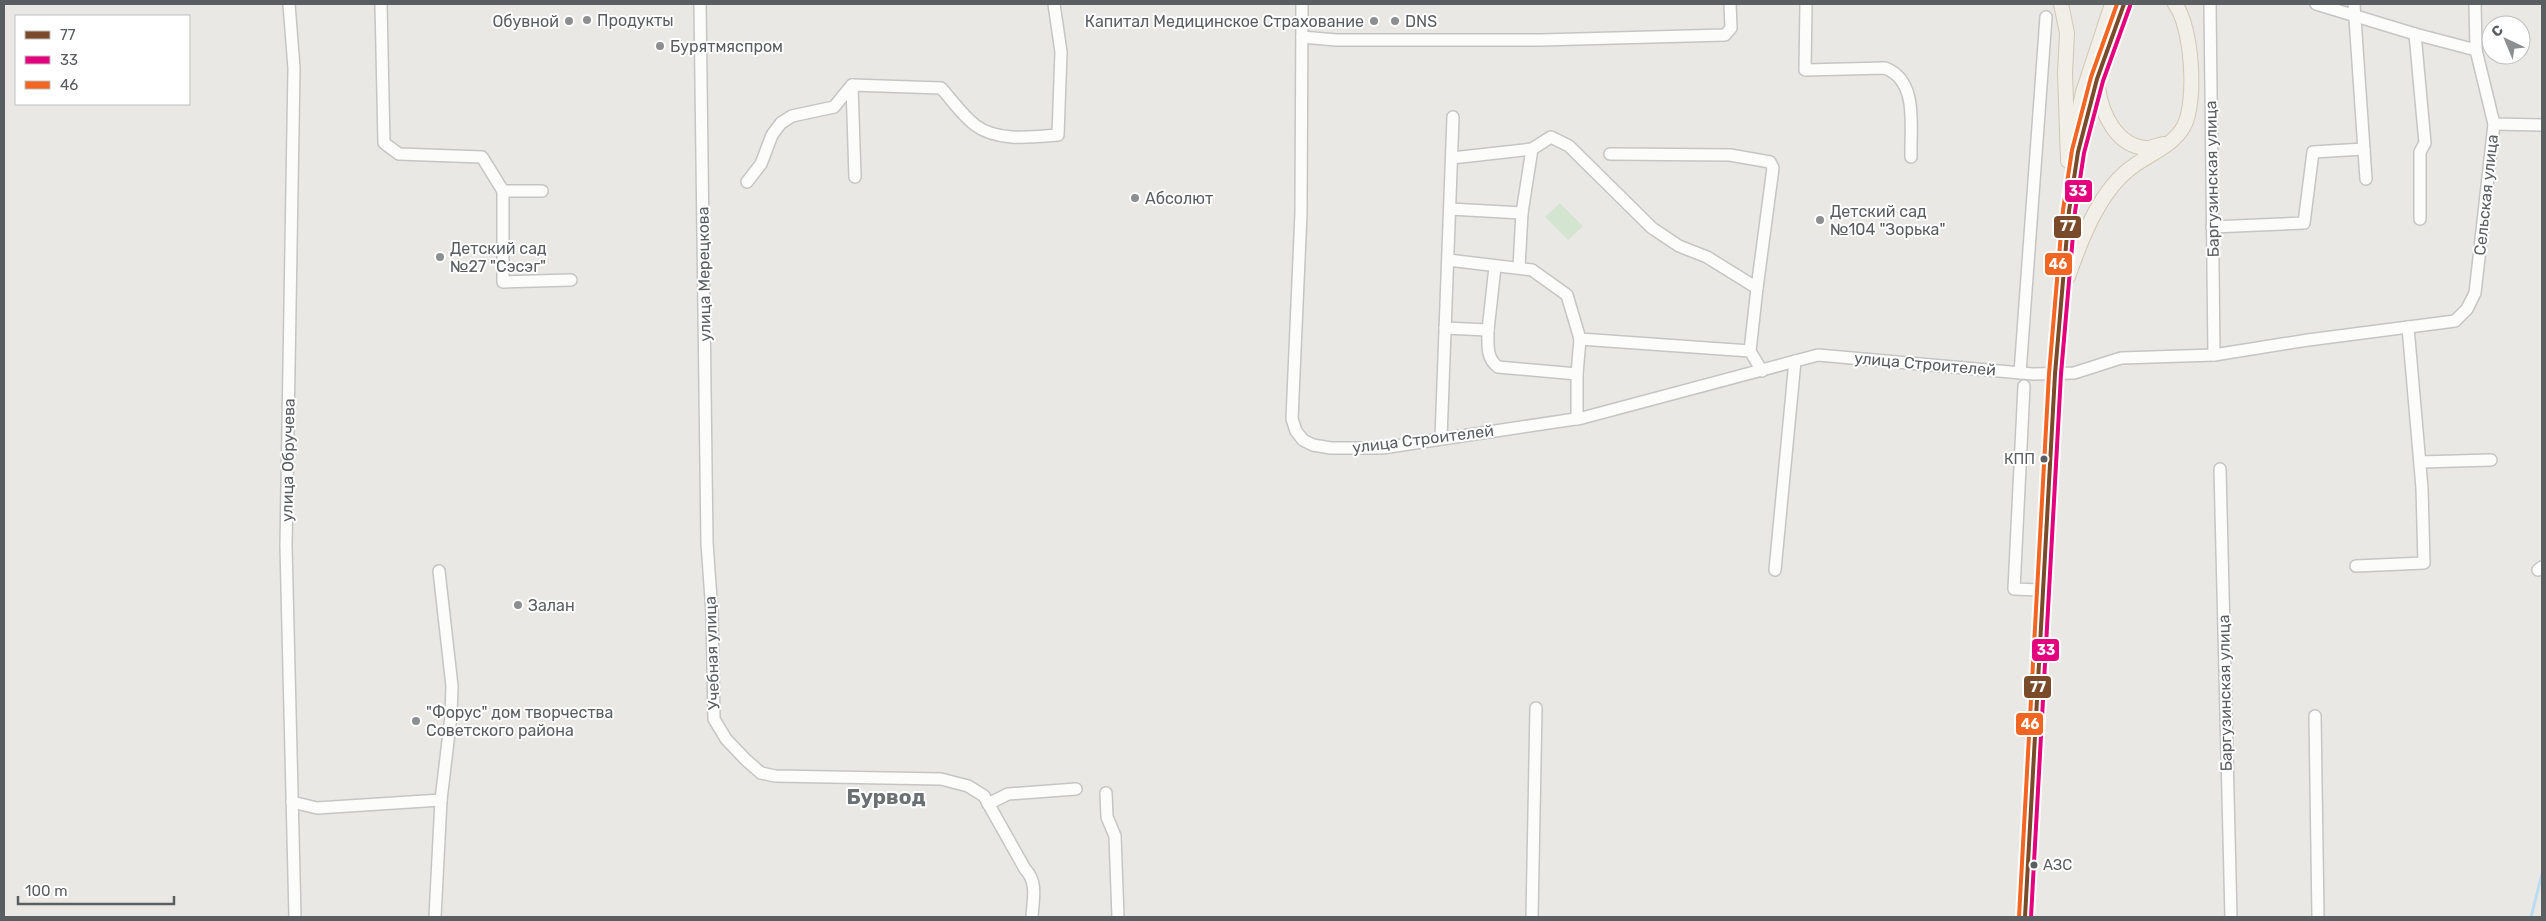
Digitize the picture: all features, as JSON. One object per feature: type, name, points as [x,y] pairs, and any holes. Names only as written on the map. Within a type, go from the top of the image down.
[{"type":"main road","points":[[2061,4],[2067,34],[2065,73],[2069,211]]},
{"type":"main road","points":[[2068,161],[2083,92],[2112,4]]},
{"type":"main road","points":[[2025,917],[2045,590],[2055,374],[2060,298],[2069,211],[2078,152],[2097,79],[2124,4]]},
{"type":"main road","points":[[2060,298],[2078,248],[2100,205],[2126,171],[2167,144],[2178,135],[2185,124],[2191,88],[2188,37],[2184,20],[2175,4]]},
{"type":"main road","points":[[2097,79],[2100,103],[2106,118],[2118,135],[2134,144],[2147,148],[2167,144]]},
{"type":"street","name":"улица Обручева","points":[[289,4],[294,68],[286,546],[295,917]]},
{"type":"street","points":[[381,4],[384,143],[399,154],[482,157],[503,191],[503,282],[571,280]]},
{"type":"street","name":"улица Мерецкова","points":[[700,4],[707,544]]},
{"type":"street","points":[[852,85],[941,88],[975,125],[983,130],[1006,136],[1058,135],[1061,52],[1054,4]]},
{"type":"street","name":"улица Строителей","points":[[1302,4],[1301,213],[1292,419],[1296,431],[1303,440],[1331,448],[1382,448],[1577,419],[1818,355],[2020,373],[2055,374],[2079,372],[2121,358],[2214,355],[2308,340],[2455,321]]},
{"type":"street","points":[[1302,37],[1336,40],[1541,40],[1725,35],[1731,28],[1730,4]]},
{"type":"street","points":[[1806,4],[1805,70],[1885,68],[1902,77],[1909,95],[1911,157]]},
{"type":"street","name":"Баргузинская улица","points":[[2210,4],[2214,355]]},
{"type":"street","points":[[2316,4],[2355,10],[2414,34],[2476,50]]},
{"type":"street","name":"Сельская улица","points":[[2455,321],[2467,309],[2475,293],[2494,124],[2476,50],[2475,4]]},
{"type":"street","points":[[2355,10],[2366,179]]},
{"type":"street","points":[[2020,373],[2046,18]]},
{"type":"street","points":[[2414,34],[2425,143],[2420,152],[2420,219]]},
{"type":"street","points":[[852,85],[855,177]]},
{"type":"street","points":[[747,182],[761,164],[772,135],[781,123],[792,116],[834,106],[852,85]]},
{"type":"street","points":[[1441,438],[1453,117]]},
{"type":"street","points":[[2494,124],[2542,125]]},
{"type":"street","points":[[1452,158],[1532,149],[1551,137],[1569,146],[1652,228],[1679,246],[1707,257],[1757,288]]},
{"type":"street","points":[[1519,267],[1522,213],[1532,149]]},
{"type":"street","points":[[2212,227],[2304,223],[2313,152],[2364,149]]},
{"type":"street","points":[[1610,154],[1730,155],[1770,162],[1773,168],[1750,351],[1762,371]]},
{"type":"street","points":[[503,191],[542,191]]},
{"type":"street","points":[[1450,209],[1522,213]]},
{"type":"street","points":[[1448,260],[1494,267],[1519,267],[1532,270],[1567,295],[1580,338],[1576,374],[1577,419]]},
{"type":"street","points":[[1494,267],[1488,330],[1489,355],[1492,362],[1498,367],[1576,374]]},
{"type":"street","points":[[2356,566],[2424,563],[2420,462],[2408,327]]},
{"type":"street","points":[[1445,328],[1488,330]]},
{"type":"street","points":[[1580,338],[1750,351]]},
{"type":"street","points":[[1775,570],[1795,361]]},
{"type":"street","points":[[2024,386],[2014,589],[2045,590]]},
{"type":"street","points":[[2420,462],[2491,460]]},
{"type":"street","name":"Баргузинская улица","points":[[2220,469],[2231,917]]},
{"type":"street","name":"Учебная улица","points":[[707,544],[712,613],[714,719],[726,739],[761,773],[775,776],[941,779],[968,786],[984,796],[1034,881],[1032,917]]},
{"type":"street","points":[[435,917],[440,800],[451,716],[452,686],[439,571]]},
{"type":"street","points":[[1532,917],[1536,708]]},
{"type":"street","points":[[2314,716],[2318,917]]},
{"type":"street","points":[[988,804],[1008,794],[1076,789]]},
{"type":"street","points":[[1106,793],[1107,817],[1115,836],[1118,917]]},
{"type":"street","points":[[292,802],[317,808],[440,800]]},
{"type":"green space","points":[[1560,203],[1583,226],[1568,240],[1545,217]]},
{"type":"waterway","points":[[2531,917],[2542,874]]},
{"type":"transit line","name":"46","points":[[2019,917],[2049,374],[2063,210],[2072,150],[2091,77],[2117,4]]},
{"type":"transit line","name":"77","points":[[2025,917],[2055,374],[2069,211],[2078,152],[2097,79],[2124,4]]},
{"type":"transit line","name":"33","points":[[2031,917],[2061,374],[2075,212],[2084,153],[2103,81],[2130,6]]},
{"type":"place","name":"Продукты","points":[[587,20]]},
{"type":"place","name":"Обувной","points":[[569,21]]},
{"type":"place","name":"Капитал Медицинское Страхование","points":[[1374,21]]},
{"type":"place","name":"DNS","points":[[1395,21]]},
{"type":"place","name":"Бурятмяспром","points":[[660,46]]},
{"type":"place","name":"Абсолют","points":[[1135,198]]},
{"type":"place","name":"Детский сад №104 \"Зорька\"","points":[[1820,220]]},
{"type":"place","name":"Детский сад №27 \"Сэсэг\"","points":[[440,257]]},
{"type":"place","name":"КПП","points":[[2044,459]]},
{"type":"place","name":"Залан","points":[[518,605]]},
{"type":"place","name":"\"Форус\" дом творчества Советского района","points":[[416,721]]},
{"type":"place","name":"АЗС","points":[[2034,865]]},
{"type":"district","name":"Бурвод","points":[[886,796]]}]
